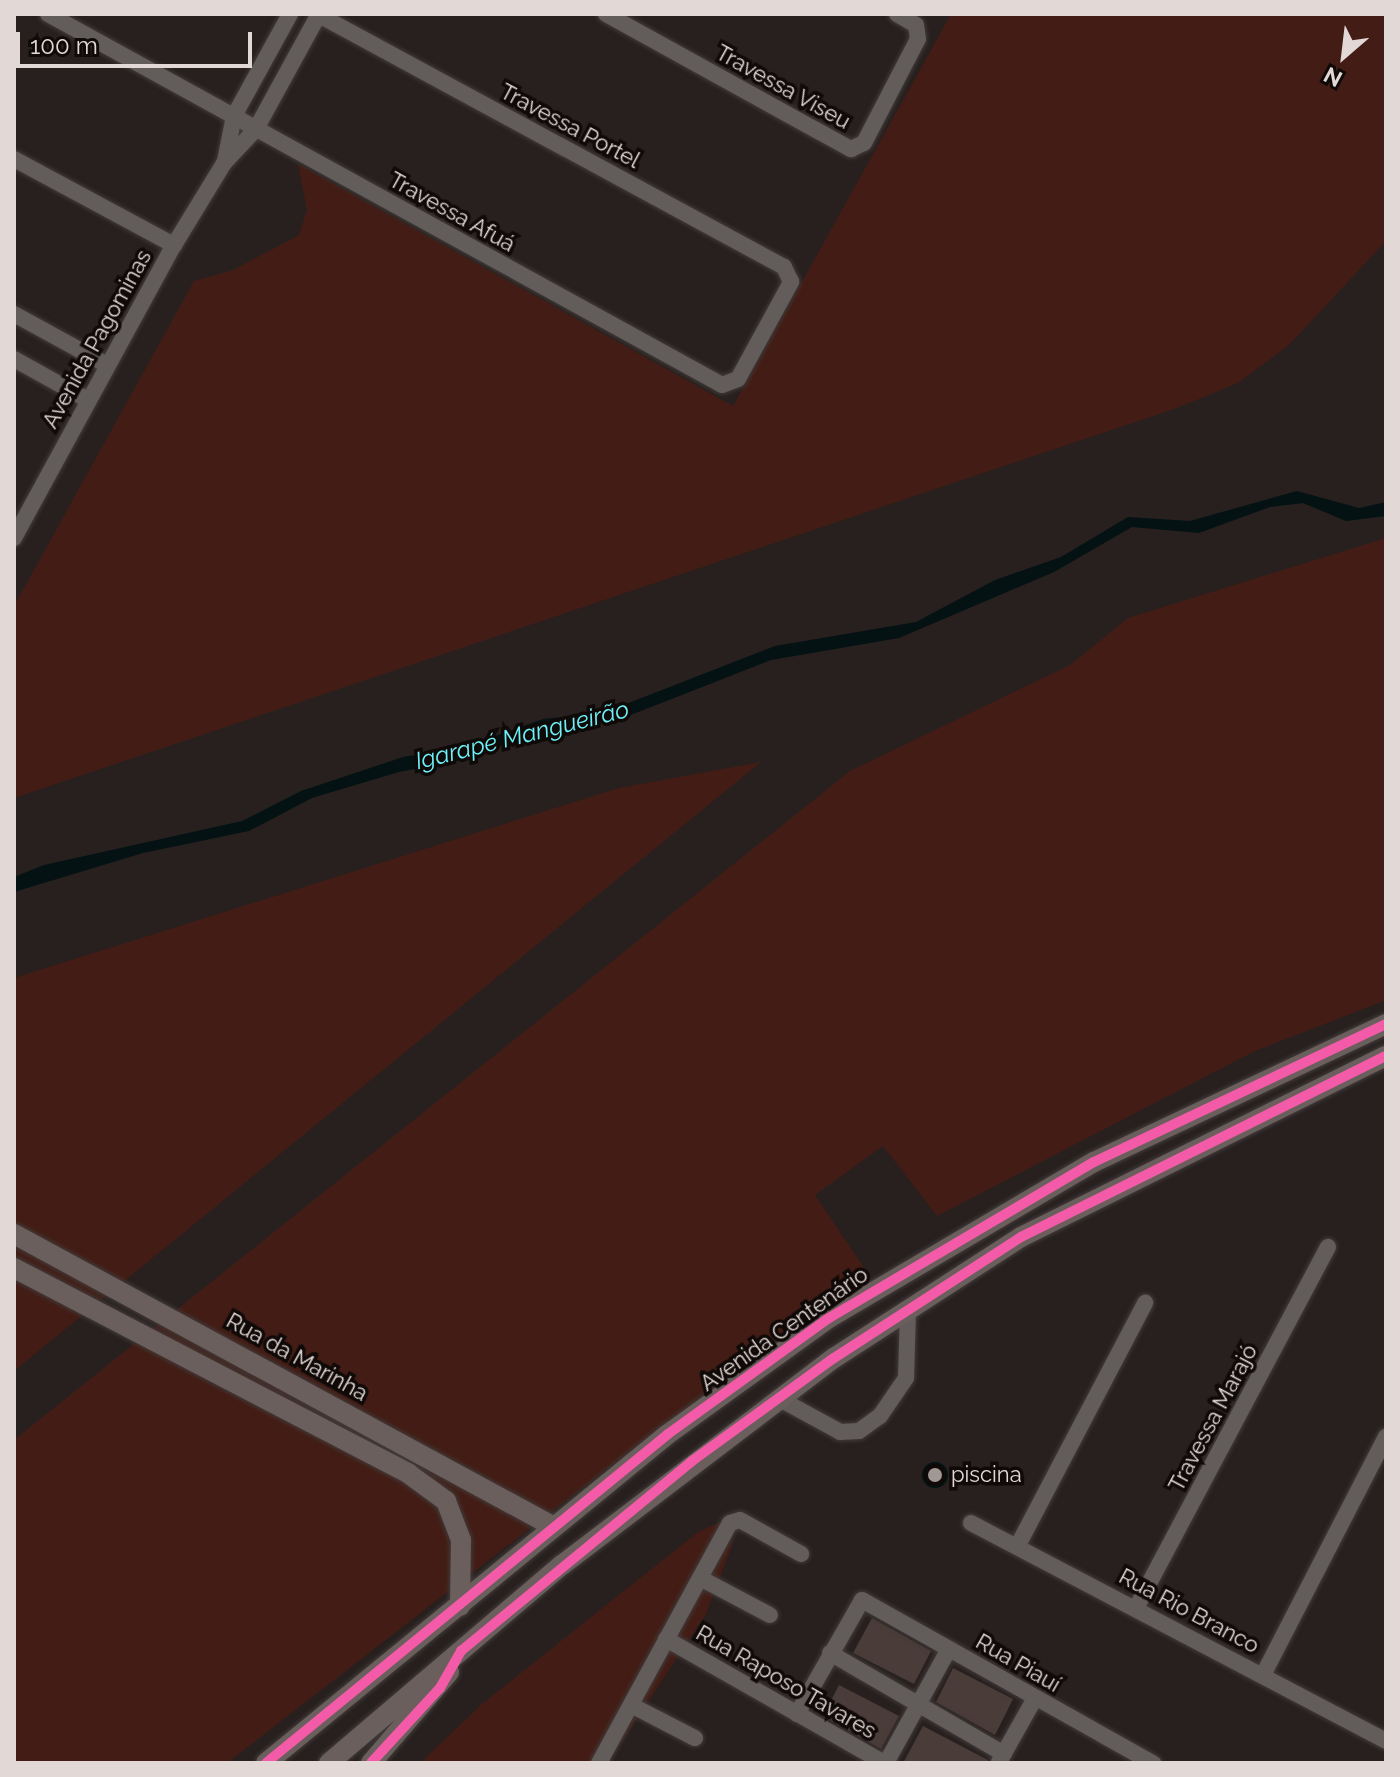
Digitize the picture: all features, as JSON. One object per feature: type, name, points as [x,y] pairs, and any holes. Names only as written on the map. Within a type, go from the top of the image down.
[{"type":"main road","name":"Avenida Centenário","points":[[266,1763],[554,1527],[829,1318],[957,1238],[1226,1095],[1386,1024]]},
{"type":"main road","points":[[329,1763],[461,1651],[778,1398],[908,1310],[1021,1237],[1156,1165],[1386,1056]]},
{"type":"main road","name":"Rua da Marinha","points":[[14,1234],[554,1527]]},
{"type":"main road","points":[[14,1268],[409,1474],[446,1501],[461,1540],[460,1606]]},
{"type":"main road","points":[[371,1763],[440,1688],[461,1651]]},
{"type":"street","name":"Travessa Afuá","points":[[48,14],[722,385],[738,379],[791,282]]},
{"type":"street","name":"Avenida Pagominas","points":[[224,163],[234,116],[290,14]]},
{"type":"street","name":"Avenida Pagominas","points":[[14,538],[174,245],[224,163],[256,129],[319,14]]},
{"type":"street","name":"Travessa Portel","points":[[319,14],[784,267],[791,282]]},
{"type":"street","name":"Travessa Viseu","points":[[606,14],[851,149],[864,143],[918,39],[916,25],[897,14]]},
{"type":"street","points":[[14,159],[174,245]]},
{"type":"street","points":[[14,314],[107,365]]},
{"type":"street","points":[[14,359],[88,400]]},
{"type":"street","name":"Travessa Marajó","points":[[1136,1608],[1328,1247]]},
{"type":"street","points":[[1017,1547],[1145,1303]]},
{"type":"street","points":[[778,1398],[840,1432],[859,1431],[880,1416],[906,1378],[908,1310]]},
{"type":"street","points":[[1263,1675],[1386,1437]]},
{"type":"street","points":[[599,1763],[735,1519],[801,1554]]},
{"type":"street","name":"Rua Rio Branco","points":[[971,1523],[1385,1738]]},
{"type":"street","points":[[700,1578],[770,1615]]},
{"type":"street","name":"Rua Piauí","points":[[830,1653],[862,1600],[1153,1763]]},
{"type":"street","name":"Rua Raposo Tavares","points":[[666,1639],[885,1763]]},
{"type":"street","points":[[885,1763],[949,1649]]},
{"type":"street","points":[[797,1714],[830,1653],[1001,1758],[1035,1698]]},
{"type":"street","points":[[631,1705],[695,1738]]},
{"type":"shaded area","points":[[951,14],[1386,14],[1386,241],[1289,345],[1238,383],[1177,408],[14,798],[14,606],[194,281],[233,270],[299,235],[307,210],[298,164],[733,406]]},
{"type":"shaded area","points":[[1386,538],[1386,1000],[1253,1052],[937,1216],[883,1146],[815,1195],[865,1269],[227,1763],[14,1763],[14,1440],[850,771],[1070,665],[1128,618]]},
{"type":"shaded area","points":[[761,762],[14,1371],[14,978],[619,788]]},
{"type":"shaded area","points":[[734,1516],[732,1546],[706,1614],[608,1763],[420,1763],[482,1704],[698,1532]]},
{"type":"water","name":"Igarapé Mangueirão","points":[[1297,491],[1359,508],[1386,502],[1386,516],[1346,521],[1303,503],[1270,507],[1199,533],[1132,527],[1054,572],[899,638],[771,660],[618,720],[532,734],[461,760],[399,772],[312,798],[249,831],[143,853],[14,892],[14,877],[44,865],[242,821],[301,791],[403,757],[461,748],[543,719],[603,713],[775,646],[916,622],[995,580],[1061,557],[1128,517],[1190,521]]},
{"type":"water","name":"piscina","points":[[935,1462],[944,1466],[948,1475],[944,1484],[935,1488],[926,1484],[922,1475],[926,1466]]},
{"type":"building","points":[[872,1618],[931,1651],[914,1684],[853,1653]]},
{"type":"building","points":[[953,1668],[1013,1699],[995,1735],[936,1702]]},
{"type":"building","points":[[839,1685],[899,1716],[881,1749],[823,1716]]},
{"type":"building","points":[[923,1726],[988,1760],[988,1763],[903,1763]]},
{"type":"cycle path","points":[[266,1763],[668,1434],[829,1318],[1094,1162],[1386,1024]]},
{"type":"cycle path","points":[[371,1763],[440,1688],[461,1651],[692,1461],[834,1358],[1021,1237],[1386,1056]]},
{"type":"place","name":"piscina","points":[[935,1475]]}]
